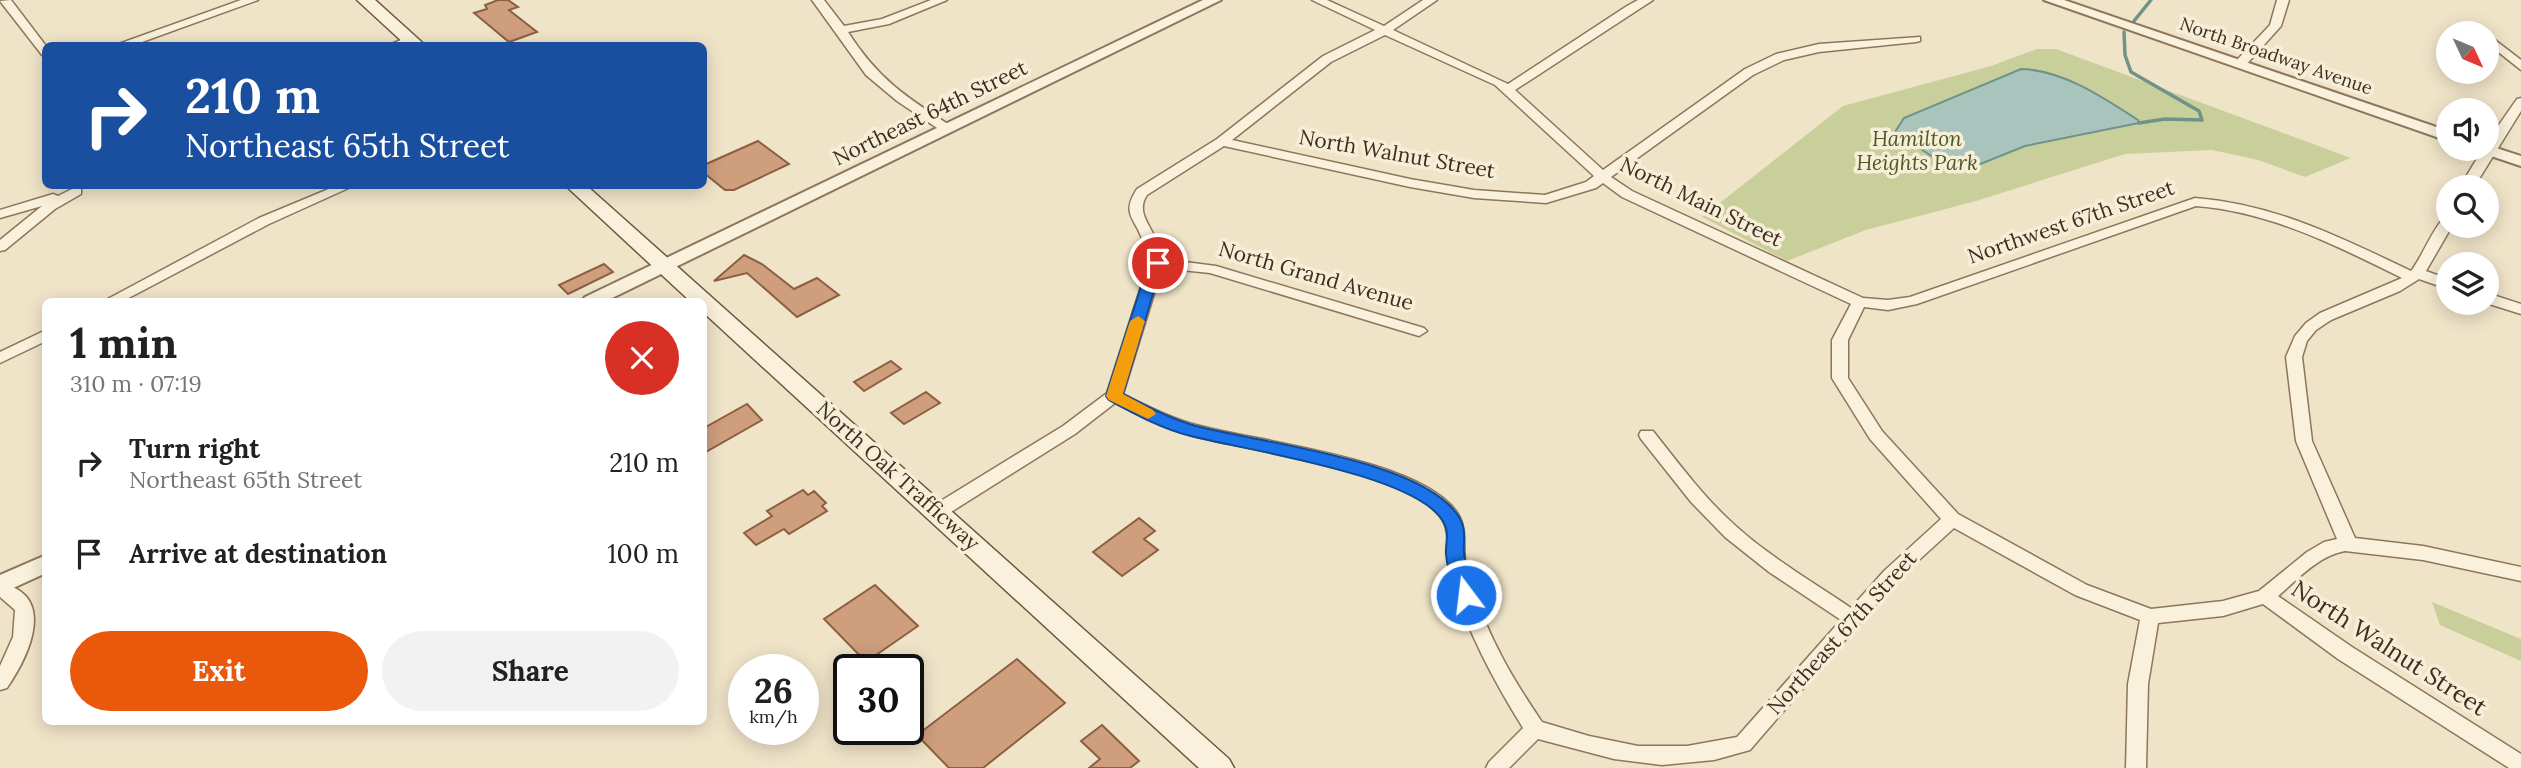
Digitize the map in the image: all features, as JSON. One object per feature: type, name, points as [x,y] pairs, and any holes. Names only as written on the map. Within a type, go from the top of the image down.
[{"type":"main road","points":[[365,0],[414,42]]},
{"type":"main road","name":"North Oak Trafficway","points":[[579,189],[701,298]]},
{"type":"main road","name":"North Oak Trafficway","points":[[707,303],[1220,768]]},
{"type":"street","points":[[5,0],[42,48]]},
{"type":"street","points":[[130,42],[252,0]]},
{"type":"street","points":[[818,0],[862,62],[887,89],[947,128]]},
{"type":"street","points":[[841,30],[885,22],[941,0]]},
{"type":"street","name":"Northeast 64th Street","points":[[664,264],[1214,0]]},
{"type":"street","name":"North Main Street","points":[[1318,0],[1488,76],[1508,89],[1561,141],[1603,177],[1648,204],[1860,302]]},
{"type":"street","points":[[937,512],[1069,430],[1114,396],[1152,274],[1158,263],[1153,258],[1150,241],[1136,215],[1136,201],[1142,192],[1222,142],[1327,59],[1385,30],[1431,0]]},
{"type":"street","points":[[1508,89],[1647,0]]},
{"type":"street","name":"North Broadway Avenue","points":[[2051,0],[2436,132]]},
{"type":"street","points":[[2240,64],[2275,26],[2283,0]]},
{"type":"street","name":"North Walnut Street","points":[[1222,142],[1375,176],[1474,194],[1546,199],[1582,188],[1603,177],[1765,64],[1780,57],[1819,48],[1916,38]]},
{"type":"street","points":[[2499,47],[2521,66]]},
{"type":"street","points":[[2499,132],[2521,102]]},
{"type":"street","points":[[2499,153],[2521,161]]},
{"type":"street","points":[[0,214],[77,189]]},
{"type":"street","points":[[0,247],[51,205],[78,189]]},
{"type":"street","points":[[117,298],[287,210],[339,189]]},
{"type":"street","name":"Northwest 67th Street","points":[[1860,302],[1888,305],[1912,301],[2195,202],[2234,205],[2265,212],[2414,275],[2436,281]]},
{"type":"street","points":[[2348,543],[2304,441],[2294,357],[2296,347],[2305,331],[2321,318],[2398,287],[2414,275],[2437,238]]},
{"type":"street","name":"North Grand Avenue","points":[[1158,263],[1195,265],[1211,269],[1419,331]]},
{"type":"street","points":[[597,298],[664,264]]},
{"type":"street","points":[[1860,302],[1851,314],[1840,340],[1840,378],[1876,435],[1952,519],[2081,590],[2150,616],[2220,609],[2264,596],[2324,550],[2348,543],[2424,554],[2521,574]]},
{"type":"street","points":[[2499,302],[2521,309]]},
{"type":"street","points":[[0,358],[42,337]]},
{"type":"street","points":[[1114,396],[1144,412],[1192,430],[1354,466],[1435,500],[1448,514],[1456,529],[1455,554],[1466,595],[1482,637],[1508,687],[1535,729],[1496,768]]},
{"type":"street","points":[[1647,435],[1706,508],[1730,531],[1758,554],[1854,619]]},
{"type":"street","name":"Northeast 67th Street","points":[[1535,729],[1615,757],[1643,762],[1698,761],[1723,754],[1743,744],[1916,550],[1952,519]]},
{"type":"street","points":[[0,588],[42,566]]},
{"type":"street","points":[[0,588],[24,607],[26,628],[13,663],[0,682]]},
{"type":"street","name":"North Walnut Street","points":[[2264,596],[2345,653],[2521,765]]},
{"type":"street","points":[[2136,768],[2138,684],[2150,616]]},
{"type":"green space","name":"Hamilton Heights Park","points":[[2037,49],[2056,49],[2351,158],[2305,177],[2258,160],[2212,150],[2125,154],[1976,201],[1866,230],[1787,261],[1702,217],[1843,106],[1991,66]]},
{"type":"green space","points":[[2432,602],[2521,639],[2521,661],[2440,625]]},
{"type":"water","points":[[2021,69],[2052,74],[2068,80],[2097,94],[2139,123],[2025,146],[1973,167],[1945,165],[1895,132],[1904,118]]},
{"type":"building","points":[[498,0],[508,0],[518,7],[509,10],[537,32],[509,42],[474,13],[487,9],[485,5]]},
{"type":"building","points":[[758,141],[789,164],[734,190],[725,190],[707,175],[707,164]]},
{"type":"building","points":[[744,255],[762,264],[794,289],[817,278],[839,295],[797,317],[747,273],[714,281]]},
{"type":"building","points":[[604,264],[613,272],[568,294],[559,285]]},
{"type":"building","points":[[891,361],[901,369],[864,391],[854,382]]},
{"type":"building","points":[[926,392],[940,403],[904,424],[891,413]]},
{"type":"building","points":[[747,404],[762,420],[707,451],[707,426]]},
{"type":"building","points":[[803,490],[808,495],[814,491],[826,503],[822,506],[827,511],[789,534],[784,529],[756,545],[744,533],[772,516],[767,511]]},
{"type":"building","points":[[1139,518],[1155,531],[1144,539],[1158,550],[1122,576],[1093,552]]},
{"type":"building","points":[[875,585],[918,626],[878,654],[858,654],[824,619]]},
{"type":"building","points":[[1017,659],[1065,703],[983,768],[949,768],[924,742],[924,730]]},
{"type":"building","points":[[1102,725],[1139,761],[1130,768],[1089,768],[1100,759],[1081,741]]},
{"type":"waterway","points":[[2134,21],[2151,0]]},
{"type":"waterway","points":[[2124,32],[2125,55],[2131,72],[2199,111],[2202,120],[2165,119],[2139,123]]},
{"type":"slow traffic","points":[[1138,321],[1114,396],[1148,414]]},
{"type":"route","points":[[1158,263],[1146,292],[1114,396],[1167,422],[1211,435],[1354,466],[1435,500],[1448,514],[1456,529],[1455,554],[1466,595]]}]
